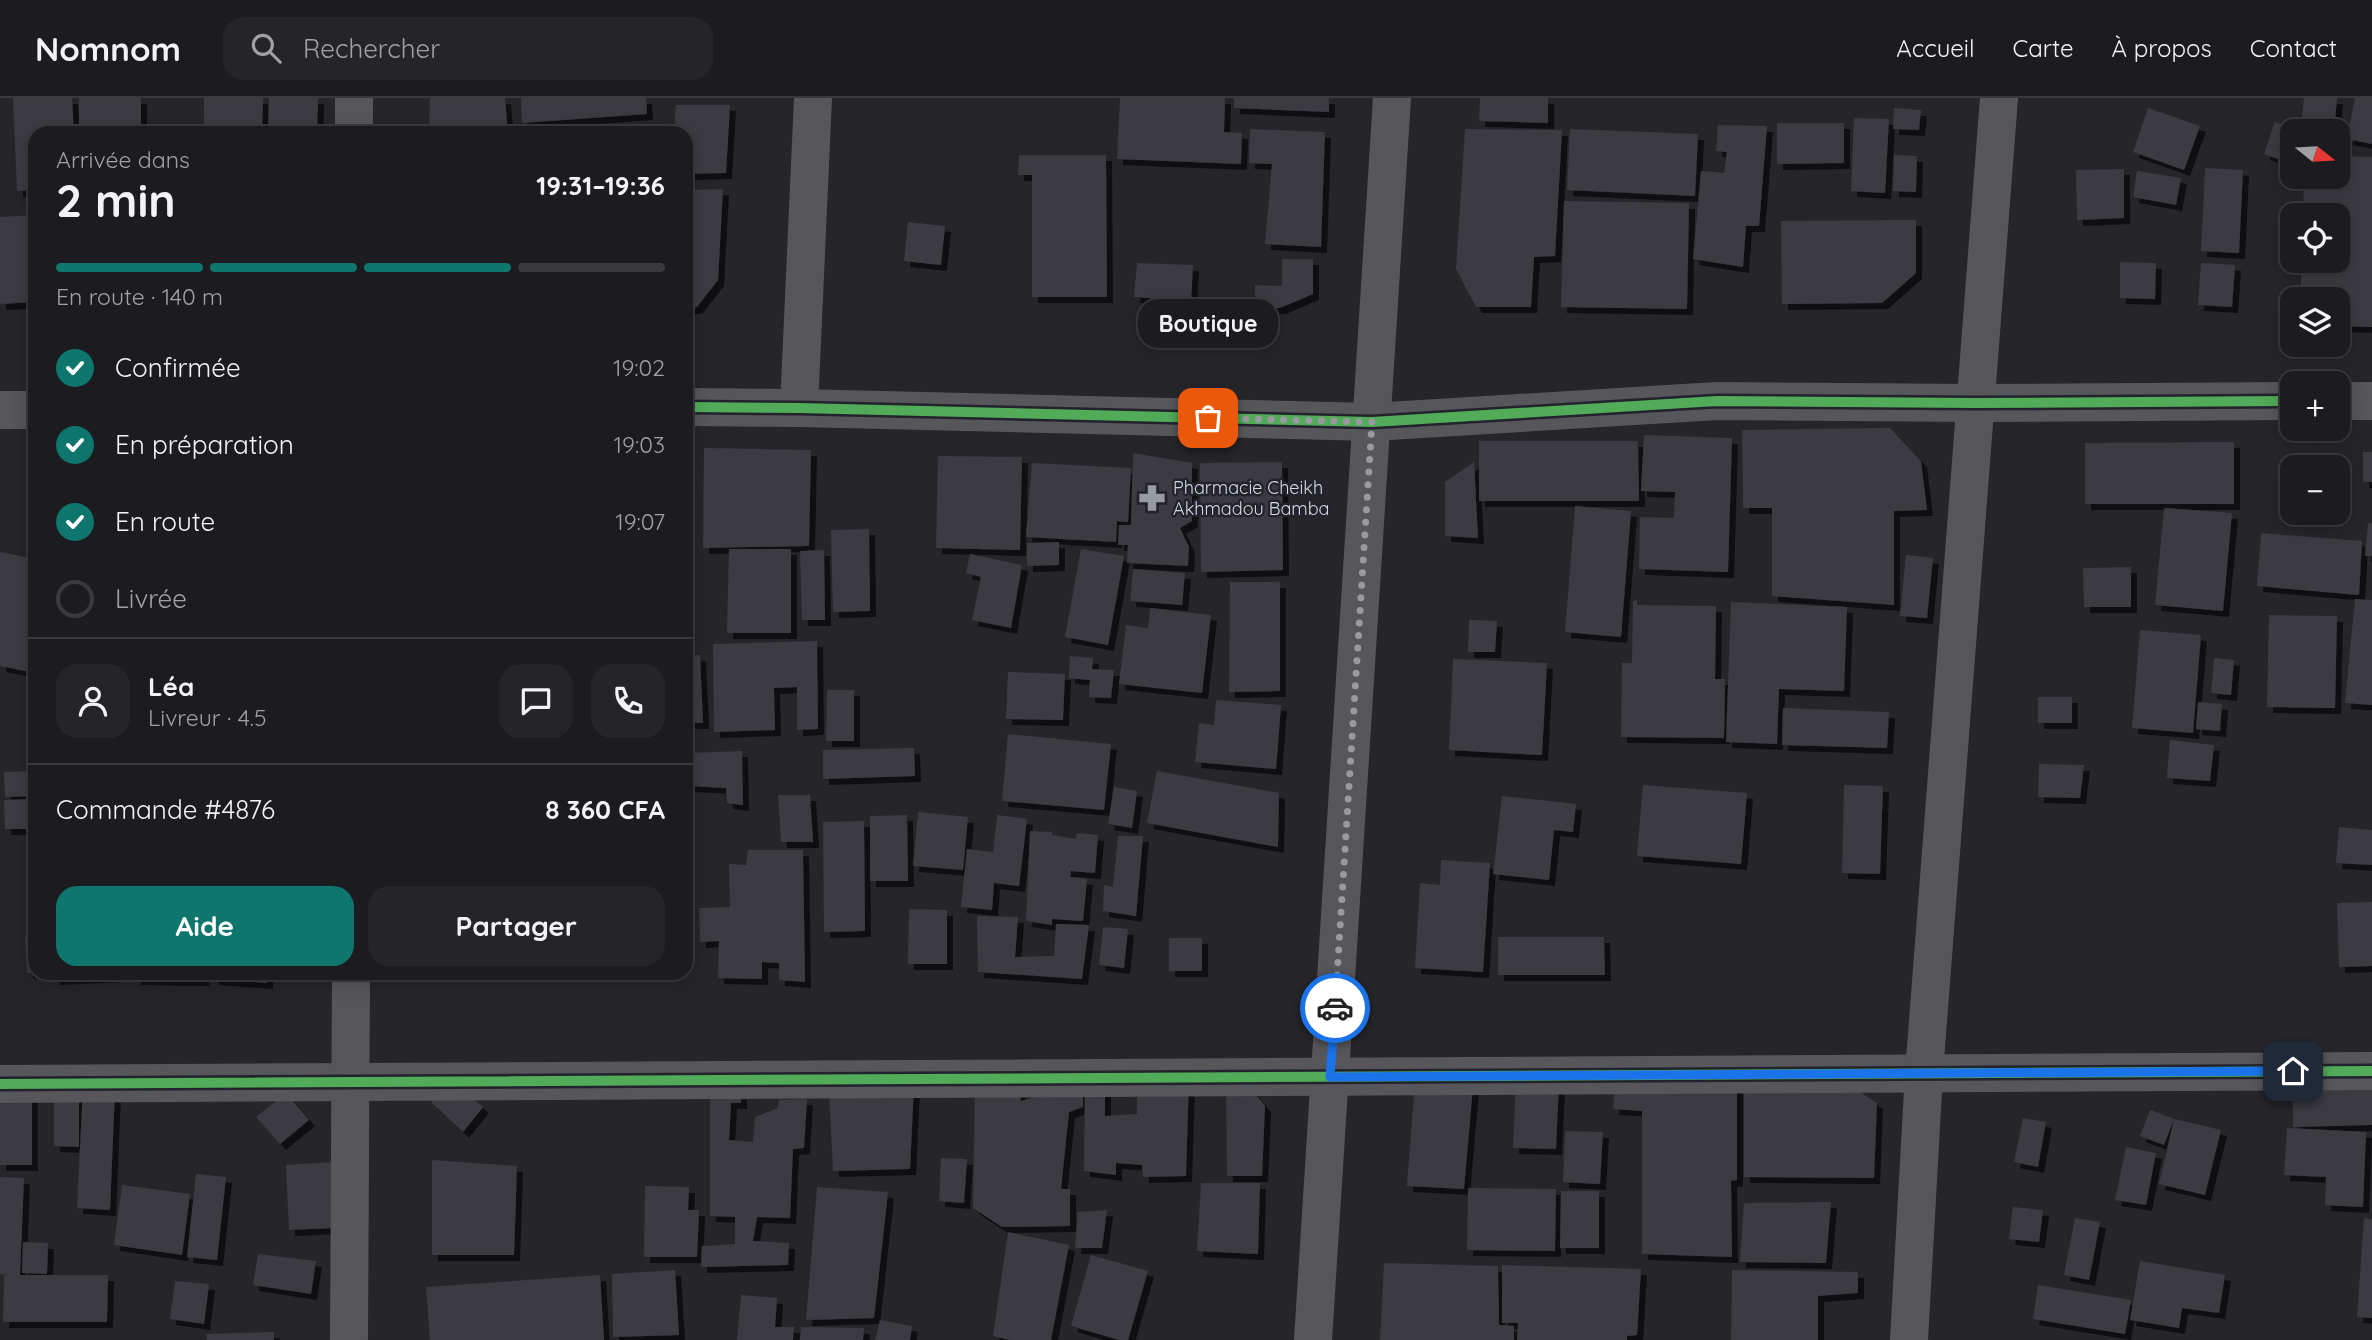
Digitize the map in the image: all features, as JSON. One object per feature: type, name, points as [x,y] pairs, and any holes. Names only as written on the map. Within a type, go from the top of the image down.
[{"type":"street","points":[[354,98],[354,126]]},
{"type":"street","points":[[799,408],[813,98]]},
{"type":"street","points":[[1313,1340],[1392,98]]},
{"type":"street","points":[[1909,1340],[1924,1073],[1999,98]]},
{"type":"street","points":[[693,407],[1372,422],[1717,401],[2280,401]]},
{"type":"street","points":[[2350,401],[2372,401]]},
{"type":"street","points":[[0,410],[28,410]]},
{"type":"street","points":[[349,1340],[351,980]]},
{"type":"street","points":[[0,1084],[2372,1071]]},
{"type":"building","points":[[13,98],[72,98],[74,126],[28,126],[28,190],[17,191]]},
{"type":"building","points":[[79,98],[141,98],[141,126],[79,126]]},
{"type":"building","points":[[204,98],[263,98],[262,126],[204,126]]},
{"type":"building","points":[[269,98],[318,98],[317,126],[268,126]]},
{"type":"building","points":[[430,98],[505,98],[507,126],[429,126]]},
{"type":"building","points":[[521,98],[646,98],[647,114],[522,123]]},
{"type":"building","points":[[1120,98],[1225,98],[1224,132],[1242,133],[1241,164],[1117,159]]},
{"type":"building","points":[[1234,98],[1329,98],[1329,112],[1234,108]]},
{"type":"building","points":[[1480,98],[1548,98],[1548,123],[1479,121]]},
{"type":"building","points":[[2304,98],[2337,98],[2335,119],[2302,117]]},
{"type":"building","points":[[2355,98],[2372,98],[2372,144],[2350,140]]},
{"type":"building","points":[[676,105],[730,105],[726,173],[693,174],[693,126],[674,126]]},
{"type":"building","points":[[1894,108],[1921,110],[1919,130],[1893,129]]},
{"type":"building","points":[[2148,108],[2200,126],[2184,170],[2133,152]]},
{"type":"building","points":[[1854,118],[1889,119],[1885,193],[1851,191]]},
{"type":"building","points":[[2275,122],[2280,124],[2280,160],[2264,154]]},
{"type":"building","points":[[1777,123],[1844,123],[1844,163],[1777,164]]},
{"type":"building","points":[[1718,125],[1767,126],[1759,226],[1746,226],[1743,267],[1693,259],[1701,171],[1724,173],[1727,152],[1716,151]]},
{"type":"building","points":[[1250,129],[1325,132],[1321,247],[1265,244],[1272,164],[1249,163]]},
{"type":"building","points":[[1465,129],[1562,130],[1555,256],[1534,257],[1531,307],[1476,307],[1456,269]]},
{"type":"building","points":[[1570,129],[1698,134],[1695,196],[1567,190]]},
{"type":"building","points":[[1019,155],[1106,155],[1107,297],[1032,297],[1032,175],[1018,175]]},
{"type":"building","points":[[1894,155],[1917,156],[1916,192],[1893,191]]},
{"type":"building","points":[[2350,156],[2372,157],[2372,327],[2350,326],[2350,287],[2301,287],[2301,273],[2350,273],[2350,203],[2303,203],[2304,189],[2350,189]]},
{"type":"building","points":[[2205,168],[2243,170],[2239,253],[2201,251]]},
{"type":"building","points":[[2124,169],[2124,218],[2077,220],[2076,170]]},
{"type":"building","points":[[2137,171],[2181,178],[2176,205],[2133,197]]},
{"type":"building","points":[[723,189],[718,280],[697,307],[693,308],[693,190]]},
{"type":"building","points":[[1564,201],[1689,203],[1687,309],[1561,307]]},
{"type":"building","points":[[28,215],[28,302],[0,304],[0,217]]},
{"type":"building","points":[[1916,220],[1916,273],[1882,303],[1782,304],[1781,221]]},
{"type":"building","points":[[908,222],[945,226],[941,265],[904,261]]},
{"type":"building","points":[[1282,259],[1313,259],[1313,294],[1280,308],[1255,308],[1255,285],[1282,286]]},
{"type":"building","points":[[2120,262],[2156,263],[2155,299],[2120,298]]},
{"type":"building","points":[[1137,263],[1193,265],[1191,301],[1134,297]]},
{"type":"building","points":[[2201,263],[2235,265],[2232,307],[2198,305]]},
{"type":"building","points":[[1890,428],[1921,461],[1927,510],[1894,511],[1894,605],[1772,596],[1772,508],[1743,508],[1742,430]]},
{"type":"building","points":[[1644,435],[1732,438],[1728,572],[1639,569],[1640,517],[1674,518],[1675,492],[1641,491]]},
{"type":"building","points":[[1479,441],[1638,441],[1639,501],[1479,501]]},
{"type":"building","points":[[2234,442],[2234,504],[2085,504],[2085,443]]},
{"type":"building","points":[[704,448],[811,450],[809,546],[703,548]]},
{"type":"building","points":[[2363,452],[2372,452],[2372,482],[2363,482]]},
{"type":"building","points":[[1133,453],[1192,463],[1192,521],[1180,528],[1189,547],[1188,566],[1127,563],[1128,545],[1118,545],[1119,525],[1131,525]]},
{"type":"building","points":[[938,456],[1022,457],[1020,550],[936,548]]},
{"type":"building","points":[[1282,462],[1283,570],[1201,572],[1200,463]]},
{"type":"building","points":[[1474,462],[1478,538],[1445,536],[1445,482]]},
{"type":"building","points":[[1032,463],[1131,468],[1128,522],[1117,521],[1116,542],[1026,537]]},
{"type":"building","points":[[1575,506],[1631,511],[1621,637],[1565,632]]},
{"type":"building","points":[[2164,508],[2232,513],[2223,611],[2155,605]]},
{"type":"building","points":[[2368,523],[2372,523],[2372,556],[2365,556]]},
{"type":"building","points":[[869,529],[870,611],[833,612],[831,530]]},
{"type":"building","points":[[2261,533],[2362,541],[2359,595],[2257,586]]},
{"type":"building","points":[[1059,542],[1059,565],[1027,566],[1027,543]]},
{"type":"building","points":[[729,549],[791,549],[791,633],[727,633]]},
{"type":"building","points":[[1081,549],[1124,556],[1108,645],[1065,637]]},
{"type":"building","points":[[824,550],[825,620],[802,620],[800,551]]},
{"type":"building","points":[[0,552],[28,558],[28,672],[0,666]]},
{"type":"building","points":[[970,554],[1022,565],[1011,628],[972,620],[981,577],[966,573]]},
{"type":"building","points":[[1906,555],[1933,558],[1927,618],[1900,616]]},
{"type":"building","points":[[2131,567],[2131,607],[2084,607],[2083,568]]},
{"type":"building","points":[[1133,569],[1185,573],[1182,605],[1130,601]]},
{"type":"building","points":[[1230,582],[1280,582],[1280,691],[1229,692]]},
{"type":"building","points":[[2355,599],[2372,600],[2372,705],[2345,703]]},
{"type":"building","points":[[1637,600],[1637,605],[1716,606],[1715,679],[1725,679],[1724,738],[1621,737],[1622,663],[1632,663],[1633,601]]},
{"type":"building","points":[[1731,602],[1847,607],[1844,691],[1779,689],[1777,744],[1726,742]]},
{"type":"building","points":[[1150,608],[1211,615],[1202,693],[1119,684],[1126,625],[1148,628]]},
{"type":"building","points":[[2269,615],[2337,616],[2335,708],[2267,707]]},
{"type":"building","points":[[1469,620],[1497,621],[1495,652],[1468,652]]},
{"type":"building","points":[[2140,630],[2201,635],[2193,733],[2132,728]]},
{"type":"building","points":[[817,641],[818,729],[797,730],[797,687],[774,688],[775,730],[714,732],[713,644]]},
{"type":"building","points":[[700,655],[703,723],[693,723],[693,656]]},
{"type":"building","points":[[1070,656],[1093,658],[1092,669],[1114,670],[1111,698],[1089,697],[1090,680],[1069,678]]},
{"type":"building","points":[[2214,658],[2234,660],[2231,695],[2211,693]]},
{"type":"building","points":[[1453,659],[1547,663],[1542,755],[1449,750]]},
{"type":"building","points":[[1008,672],[1065,674],[1063,720],[1006,719]]},
{"type":"building","points":[[827,690],[854,690],[854,741],[826,741]]},
{"type":"building","points":[[2038,697],[2072,697],[2072,723],[2038,723]]},
{"type":"building","points":[[1216,700],[1281,705],[1276,769],[1195,762],[1199,723],[1214,725]]},
{"type":"building","points":[[2198,702],[2222,704],[2220,731],[2196,729]]},
{"type":"building","points":[[1783,708],[1889,712],[1887,748],[1782,745]]},
{"type":"building","points":[[1008,734],[1111,744],[1104,810],[1002,801]]},
{"type":"building","points":[[2170,740],[2214,745],[2210,781],[2167,778]]},
{"type":"building","points":[[914,748],[915,776],[823,779],[823,750]]},
{"type":"building","points":[[742,751],[743,805],[727,803],[726,788],[693,786],[693,753]]},
{"type":"building","points":[[2039,764],[2084,765],[2080,798],[2038,797]]},
{"type":"building","points":[[28,771],[28,796],[5,797],[4,772]]},
{"type":"building","points":[[1157,771],[1279,793],[1278,847],[1147,823]]},
{"type":"building","points":[[1643,785],[1747,793],[1741,864],[1637,856]]},
{"type":"building","points":[[1844,785],[1883,786],[1880,874],[1842,873]]},
{"type":"building","points":[[1114,787],[1137,791],[1132,828],[1108,824]]},
{"type":"building","points":[[778,795],[810,795],[813,842],[781,842]]},
{"type":"building","points":[[1502,796],[1576,804],[1573,832],[1554,830],[1549,880],[1493,874]]},
{"type":"building","points":[[28,799],[28,829],[5,829],[4,800]]},
{"type":"building","points":[[918,812],[968,817],[963,870],[913,866]]},
{"type":"building","points":[[907,815],[908,881],[870,881],[870,816]]},
{"type":"building","points":[[997,815],[1027,819],[1019,886],[994,883],[992,910],[961,907],[967,849],[993,852]]},
{"type":"building","points":[[864,821],[865,931],[824,932],[823,822]]},
{"type":"building","points":[[2339,827],[2372,830],[2372,865],[2336,863]]},
{"type":"building","points":[[1030,831],[1052,832],[1052,835],[1076,839],[1077,833],[1098,835],[1095,873],[1071,871],[1070,877],[1087,879],[1083,921],[1052,919],[1052,925],[1026,921]]},
{"type":"building","points":[[1118,836],[1143,836],[1136,916],[1103,911],[1104,885],[1113,887]]},
{"type":"building","points":[[748,850],[803,850],[805,982],[779,980],[779,963],[762,962],[762,979],[718,978],[719,941],[700,942],[699,908],[730,907],[729,864],[746,865]]},
{"type":"building","points":[[1441,860],[1490,863],[1483,972],[1415,968],[1420,883],[1440,885]]},
{"type":"building","points":[[2372,902],[2372,966],[2339,967],[2337,903]]},
{"type":"building","points":[[909,909],[947,910],[947,964],[908,964]]},
{"type":"building","points":[[977,916],[1018,917],[1015,957],[1054,956],[1056,924],[1089,925],[1082,979],[978,972]]},
{"type":"building","points":[[1103,927],[1128,929],[1124,968],[1099,965]]},
{"type":"building","points":[[25,937],[28,937],[27,973]]},
{"type":"building","points":[[1498,937],[1604,937],[1605,975],[1498,975]]},
{"type":"building","points":[[1169,938],[1202,938],[1202,971],[1169,971]]},
{"type":"building","points":[[226,980],[267,980],[267,983]]},
{"type":"building","points":[[2372,1075],[2372,1125],[2293,1127],[2292,1077]]},
{"type":"building","points":[[1189,1076],[1186,1176],[1143,1177],[1142,1165],[1116,1163],[1116,1175],[1084,1171],[1085,1082],[1105,1079],[1105,1116],[1137,1114],[1137,1077]]},
{"type":"building","points":[[1744,1076],[1840,1079],[1877,1103],[1874,1178],[1744,1177]]},
{"type":"building","points":[[1737,1078],[1737,1180],[1731,1181],[1732,1257],[1642,1254],[1642,1111],[1613,1109],[1615,1086]]},
{"type":"building","points":[[1017,1080],[1021,1101],[1083,1085],[1083,1107],[1069,1112],[1061,1189],[1070,1189],[1070,1226],[1002,1227],[973,1208],[975,1087]]},
{"type":"building","points":[[1415,1081],[1473,1086],[1464,1189],[1407,1186]]},
{"type":"building","points":[[1516,1081],[1559,1082],[1556,1149],[1513,1148]]},
{"type":"building","points":[[453,1082],[483,1107],[463,1132],[431,1102]]},
{"type":"building","points":[[1245,1082],[1265,1106],[1262,1176],[1227,1176],[1226,1083]]},
{"type":"building","points":[[914,1084],[910,1169],[833,1171],[829,1088]]},
{"type":"building","points":[[54,1085],[79,1085],[79,1147],[54,1146]]},
{"type":"building","points":[[83,1087],[115,1089],[110,1210],[77,1208]]},
{"type":"building","points":[[0,1093],[32,1093],[32,1165],[0,1165]]},
{"type":"building","points":[[286,1093],[309,1120],[280,1144],[256,1117]]},
{"type":"building","points":[[710,1093],[741,1094],[741,1103],[731,1103],[729,1140],[753,1142],[755,1117],[778,1108],[779,1100],[807,1099],[804,1148],[793,1149],[790,1218],[757,1217],[753,1241],[789,1243],[788,1265],[701,1267],[702,1246],[735,1244],[735,1217],[710,1216]]},
{"type":"building","points":[[2150,1110],[2174,1119],[2164,1145],[2140,1136]]},
{"type":"building","points":[[2023,1118],[2046,1122],[2038,1167],[2014,1162]]},
{"type":"building","points":[[2174,1119],[2221,1130],[2205,1195],[2159,1184]]},
{"type":"building","points":[[2287,1128],[2366,1132],[2363,1207],[2325,1205],[2326,1177],[2284,1175]]},
{"type":"building","points":[[1565,1131],[1603,1132],[1600,1184],[1563,1182]]},
{"type":"building","points":[[2126,1147],[2156,1153],[2146,1205],[2115,1200]]},
{"type":"building","points":[[941,1158],[967,1159],[964,1203],[939,1201]]},
{"type":"building","points":[[432,1160],[517,1166],[514,1255],[432,1255]]},
{"type":"building","points":[[332,1162],[332,1228],[289,1230],[286,1165]]},
{"type":"building","points":[[196,1174],[226,1177],[217,1260],[187,1257]]},
{"type":"building","points":[[0,1177],[24,1178],[20,1275],[108,1275],[107,1322],[3,1322],[4,1275],[12,1275],[0,1274]]},
{"type":"building","points":[[1201,1183],[1260,1183],[1258,1254],[1197,1251]]},
{"type":"building","points":[[122,1185],[190,1194],[182,1255],[114,1245]]},
{"type":"building","points":[[645,1186],[689,1187],[688,1210],[699,1210],[697,1257],[644,1257]]},
{"type":"building","points":[[817,1187],[888,1192],[874,1318],[806,1320]]},
{"type":"building","points":[[1468,1188],[1556,1189],[1555,1251],[1467,1250]]},
{"type":"building","points":[[1561,1191],[1599,1191],[1599,1248],[1560,1248]]},
{"type":"building","points":[[1831,1202],[1826,1263],[1740,1262],[1744,1203]]},
{"type":"building","points":[[2013,1207],[2043,1210],[2039,1242],[2009,1239]]},
{"type":"building","points":[[1107,1210],[1102,1248],[1075,1248],[1078,1212]]},
{"type":"building","points":[[2075,1218],[2100,1222],[2089,1280],[2064,1275]]},
{"type":"building","points":[[2364,1218],[2372,1219],[2372,1318],[2357,1317]]},
{"type":"building","points":[[1008,1232],[1069,1245],[1051,1340],[1010,1340],[993,1336]]},
{"type":"building","points":[[23,1242],[48,1243],[47,1274],[22,1273]]},
{"type":"building","points":[[258,1254],[316,1261],[311,1294],[253,1285]]},
{"type":"building","points":[[1091,1255],[1148,1271],[1128,1340],[1119,1340],[1071,1326]]},
{"type":"building","points":[[2140,1261],[2225,1275],[2219,1313],[2182,1308],[2179,1328],[2130,1320]]},
{"type":"building","points":[[1384,1263],[1498,1266],[1499,1325],[1514,1326],[1514,1340],[1380,1340]]},
{"type":"building","points":[[1502,1265],[1641,1269],[1637,1335],[1627,1336],[1627,1340],[1517,1340],[1518,1323],[1502,1323]]},
{"type":"building","points":[[675,1270],[679,1335],[613,1337],[612,1274]]},
{"type":"building","points":[[1732,1270],[1858,1272],[1858,1293],[1818,1296],[1818,1340],[1731,1340]]},
{"type":"building","points":[[600,1275],[604,1340],[430,1340],[426,1287]]},
{"type":"building","points":[[175,1281],[209,1284],[204,1324],[170,1319]]},
{"type":"building","points":[[2038,1285],[2131,1300],[2125,1334],[2033,1319]]},
{"type":"building","points":[[741,1295],[777,1298],[775,1327],[794,1327],[793,1340],[737,1340]]},
{"type":"building","points":[[880,1320],[912,1326],[910,1340],[875,1340]]},
{"type":"building","points":[[801,1327],[864,1328],[863,1340],[800,1340]]},
{"type":"building","points":[[274,1332],[274,1340],[207,1340],[206,1334]]},
{"type":"cycle path","points":[[693,407],[1372,422],[1717,401],[2280,401]]},
{"type":"cycle path","points":[[0,1084],[2372,1071]]},
{"type":"way so far","points":[[1208,418],[1372,422],[1335,1008]]},
{"type":"place","name":"Boutique","points":[[1208,418]]},
{"type":"place","name":"Pharmacie Cheikh Akhmadou Bamba","points":[[1152,498]]},
{"type":"route","points":[[1335,1008],[1330,1077],[2293,1071]]}]
